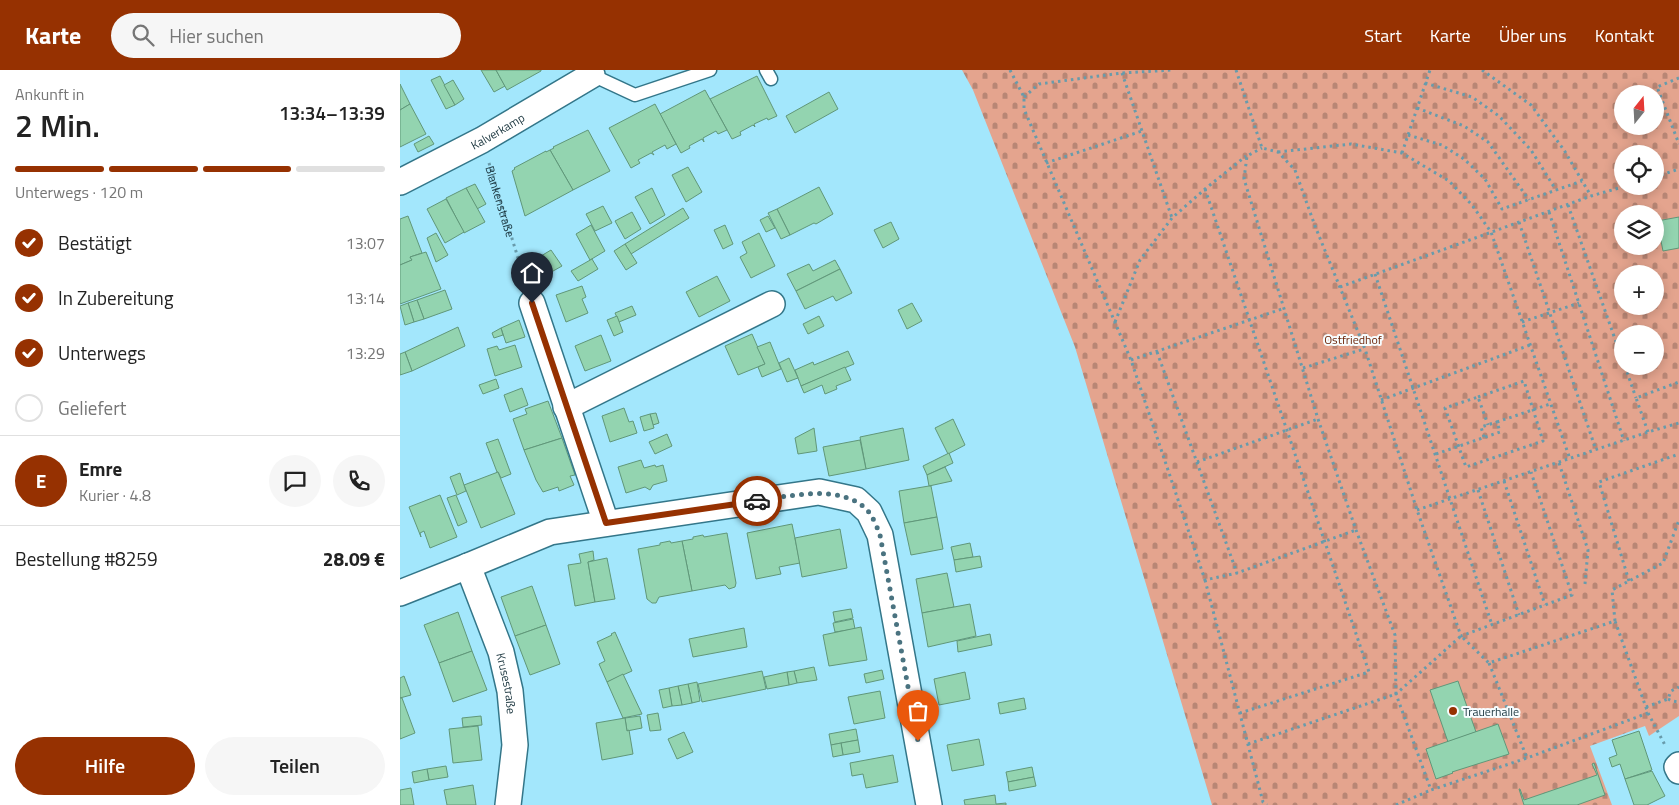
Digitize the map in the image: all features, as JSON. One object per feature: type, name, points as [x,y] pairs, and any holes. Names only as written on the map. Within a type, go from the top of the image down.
[{"type":"street","name":"Kalverkamp","points":[[400,182],[482,140],[591,73]]},
{"type":"street","points":[[532,303],[606,523]]},
{"type":"street","points":[[566,407],[772,304]]},
{"type":"street","points":[[400,593],[550,532],[819,492],[856,500],[869,512],[880,535],[929,805]]},
{"type":"street","name":"Krusestraße","points":[[468,566],[501,652],[510,690],[515,745],[508,805]]},
{"type":"lane","points":[[591,73],[635,95],[710,70]]},
{"type":"path","points":[[1010,70],[1024,98],[1024,109],[1046,163],[1130,360],[1205,580],[1263,802],[1267,805]]},
{"type":"path","points":[[1024,98],[1039,84],[1172,70]]},
{"type":"path","points":[[1236,70],[1262,148]]},
{"type":"path","points":[[1402,152],[1430,70]]},
{"type":"path","points":[[1482,70],[1531,105],[1564,150],[1591,196]]},
{"type":"path","points":[[1122,74],[1172,218]]},
{"type":"path","points":[[1679,78],[1657,87],[1679,144]]},
{"type":"path","points":[[1425,83],[1472,97],[1499,116],[1531,150],[1556,190]]},
{"type":"path","points":[[1417,108],[1464,126],[1488,142],[1529,200]]},
{"type":"path","points":[[1046,163],[1142,131]]},
{"type":"path","points":[[1408,135],[1442,145],[1464,159],[1485,179],[1502,209],[1582,181]]},
{"type":"path","name":"Blankenstraße","points":[[482,140],[532,303]]},
{"type":"path","points":[[1115,322],[1140,260],[1172,218],[1247,156],[1262,148],[1278,152],[1351,144],[1402,152],[1448,181],[1472,205],[1492,232],[1570,459]]},
{"type":"path","points":[[1278,152],[1296,170],[1315,226],[1364,349],[1461,636],[1490,662],[1527,758]]},
{"type":"path","points":[[1247,156],[1244,179],[1318,419],[1395,635],[1396,694],[1431,790]]},
{"type":"path","points":[[1664,174],[1679,169]]},
{"type":"path","points":[[1205,189],[1369,672],[1240,712]]},
{"type":"path","points":[[1340,287],[1591,196],[1614,189]]},
{"type":"path","points":[[1568,205],[1614,336]]},
{"type":"path","points":[[1549,212],[1624,441]]},
{"type":"path","points":[[1519,222],[1596,450]]},
{"type":"path","points":[[1375,274],[1492,624]]},
{"type":"path","points":[[1522,322],[1579,303]]},
{"type":"path","points":[[1130,360],[1285,308]]},
{"type":"path","points":[[1381,400],[1530,345]]},
{"type":"path","points":[[1303,368],[1364,349]]},
{"type":"path","points":[[1157,352],[1237,573]]},
{"type":"path","points":[[1628,375],[1648,432]]},
{"type":"path","points":[[1524,381],[1534,410],[1543,441],[1466,467],[1444,408],[1524,381]]},
{"type":"path","points":[[1636,398],[1679,382]]},
{"type":"path","points":[[1478,397],[1488,425]]},
{"type":"path","points":[[1484,437],[1481,427],[1550,404]]},
{"type":"path","points":[[1197,462],[1318,419]]},
{"type":"path","points":[[1436,454],[1500,432],[1497,422]]},
{"type":"path","points":[[1417,510],[1648,432],[1679,424]]},
{"type":"path","points":[[1630,581],[1599,482],[1679,454]]},
{"type":"path","points":[[1559,463],[1588,550],[1585,584]]},
{"type":"path","points":[[1248,744],[1396,694],[1461,636],[1572,596],[1531,472]]},
{"type":"path","points":[[1504,481],[1545,605]]},
{"type":"path","points":[[1478,490],[1519,615]]},
{"type":"path","points":[[1678,767],[1648,713],[1615,621],[1612,590],[1663,563],[1679,520]]},
{"type":"path","points":[[1205,580],[1237,573],[1356,530]]},
{"type":"path","points":[[1490,662],[1615,621]]},
{"type":"path","points":[[1668,699],[1671,691],[1679,687]]},
{"type":"path","points":[[1646,707],[1668,699],[1679,702]]},
{"type":"path","points":[[1396,805],[1431,790],[1527,758],[1648,713]]},
{"type":"green space","name":"Ostfriedhof","points":[[962,70],[1679,70],[1679,716],[1649,736],[1645,726],[1590,746],[1612,805],[1212,805],[1075,347],[973,90]]},
{"type":"building","points":[[481,70],[496,70],[505,86],[494,92]]},
{"type":"building","points":[[496,70],[541,70],[541,71],[507,90]]},
{"type":"building","points":[[440,76],[455,105],[446,109],[431,80]]},
{"type":"building","points":[[757,76],[777,116],[754,124],[755,127],[753,125],[740,132],[741,135],[732,139],[710,99]]},
{"type":"building","points":[[453,80],[464,99],[455,105],[444,85]]},
{"type":"building","points":[[400,84],[410,104],[400,110]]},
{"type":"building","points":[[705,90],[727,130],[718,134],[716,131],[703,138],[704,142],[702,139],[681,153],[660,114]]},
{"type":"building","points":[[829,92],[838,109],[795,133],[786,116]]},
{"type":"building","points":[[410,104],[426,134],[400,147],[400,110]]},
{"type":"building","points":[[655,104],[676,144],[667,149],[665,145],[652,152],[654,155],[651,153],[638,160],[640,163],[631,168],[609,128]]},
{"type":"building","points":[[588,130],[610,171],[573,190],[550,150]]},
{"type":"building","points":[[429,136],[434,144],[418,152],[414,144]]},
{"type":"building","points":[[550,150],[573,190],[525,216],[512,171],[514,168]]},
{"type":"building","points":[[688,167],[702,192],[686,202],[672,175]]},
{"type":"building","points":[[475,184],[486,204],[477,209],[466,188]]},
{"type":"building","points":[[819,187],[833,214],[816,224],[814,223],[790,235],[777,209]]},
{"type":"building","points":[[466,188],[485,222],[464,233],[446,198]]},
{"type":"building","points":[[652,188],[665,215],[650,224],[635,197]]},
{"type":"building","points":[[446,199],[464,232],[445,243],[427,209]]},
{"type":"building","points":[[603,206],[612,223],[595,231],[586,214]]},
{"type":"building","points":[[683,208],[689,218],[631,254],[625,244]]},
{"type":"building","points":[[777,209],[790,235],[781,239],[768,213]]},
{"type":"building","points":[[632,212],[641,229],[625,239],[615,221]]},
{"type":"building","points":[[408,216],[422,253],[410,257],[412,260],[400,265],[400,219]]},
{"type":"building","points":[[768,216],[775,228],[766,232],[760,220]]},
{"type":"building","points":[[1679,217],[1679,248],[1664,251],[1664,220]]},
{"type":"building","points":[[891,222],[899,239],[883,248],[874,230]]},
{"type":"building","points":[[591,225],[605,251],[590,260],[576,234]]},
{"type":"building","points":[[725,225],[733,244],[723,249],[714,230]]},
{"type":"building","points":[[436,233],[448,255],[436,262],[427,238]]},
{"type":"building","points":[[759,233],[775,266],[751,278],[740,257],[747,253],[742,242]]},
{"type":"building","points":[[625,244],[637,263],[626,270],[614,251]]},
{"type":"building","points":[[551,250],[562,266],[546,275],[536,259]]},
{"type":"building","points":[[426,252],[441,289],[400,304],[400,265],[412,260],[410,257]]},
{"type":"building","points":[[592,259],[598,269],[578,281],[571,271]]},
{"type":"building","points":[[835,260],[840,269],[796,291],[787,274],[809,264],[813,271]]},
{"type":"building","points":[[840,269],[852,293],[836,301],[833,296],[805,309],[796,291]]},
{"type":"building","points":[[717,276],[730,301],[699,317],[686,292]]},
{"type":"building","points":[[582,286],[586,297],[582,299],[588,313],[566,322],[556,295]]},
{"type":"building","points":[[445,290],[452,309],[424,319],[417,300]]},
{"type":"building","points":[[417,300],[424,319],[414,322],[408,303]]},
{"type":"building","points":[[408,303],[414,322],[405,325],[400,306]]},
{"type":"building","points":[[912,303],[922,321],[907,329],[898,310]]},
{"type":"building","points":[[632,306],[636,315],[619,322],[615,313]]},
{"type":"building","points":[[617,316],[623,332],[614,336],[607,320]]},
{"type":"building","points":[[819,316],[824,326],[808,334],[803,324]]},
{"type":"building","points":[[519,320],[525,337],[506,343],[501,328]]},
{"type":"building","points":[[458,327],[465,346],[412,371],[405,352]]},
{"type":"building","points":[[501,328],[503,335],[494,338],[492,333]]},
{"type":"building","points":[[752,334],[765,364],[738,375],[725,346]]},
{"type":"building","points":[[601,335],[611,361],[585,371],[575,346]]},
{"type":"building","points":[[770,342],[781,369],[762,377],[758,367],[765,364],[757,347]]},
{"type":"building","points":[[515,345],[522,367],[495,376],[487,349],[497,346],[499,350]]},
{"type":"building","points":[[848,351],[854,364],[801,386],[795,370],[813,362],[814,365]]},
{"type":"building","points":[[405,352],[412,371],[400,375],[400,354]]},
{"type":"building","points":[[789,358],[798,378],[787,382],[779,363]]},
{"type":"building","points":[[845,367],[851,380],[836,386],[837,389],[825,394],[822,385],[804,393],[801,386]]},
{"type":"building","points":[[496,379],[499,388],[483,394],[479,385]]},
{"type":"building","points":[[522,388],[528,405],[510,412],[504,395]]},
{"type":"building","points":[[548,401],[562,438],[524,450],[513,419],[527,414],[525,409]]},
{"type":"building","points":[[624,408],[629,422],[633,421],[637,433],[610,442],[602,416]]},
{"type":"building","points":[[656,413],[659,423],[653,425],[650,414]]},
{"type":"building","points":[[650,414],[654,428],[644,431],[640,417]]},
{"type":"building","points":[[953,419],[965,445],[948,454],[935,428]]},
{"type":"building","points":[[814,428],[817,451],[798,454],[795,438]]},
{"type":"building","points":[[903,428],[909,460],[866,469],[860,437]]},
{"type":"building","points":[[667,434],[672,446],[655,454],[649,442]]},
{"type":"building","points":[[562,438],[575,475],[570,476],[574,485],[559,491],[558,487],[543,492],[524,450]]},
{"type":"building","points":[[498,439],[511,474],[501,478],[486,443]]},
{"type":"building","points":[[860,440],[866,469],[829,476],[823,447]]},
{"type":"building","points":[[949,453],[953,463],[927,475],[923,466]]},
{"type":"building","points":[[641,460],[644,468],[663,465],[667,481],[653,485],[650,490],[645,487],[626,493],[618,467]]},
{"type":"building","points":[[945,467],[952,481],[929,486],[927,475]]},
{"type":"building","points":[[498,472],[515,514],[481,528],[464,485]]},
{"type":"building","points":[[460,473],[466,491],[457,495],[450,477]]},
{"type":"building","points":[[931,486],[937,517],[904,523],[899,491]]},
{"type":"building","points":[[440,495],[457,537],[430,548],[424,531],[420,533],[421,537],[409,507]]},
{"type":"building","points":[[456,495],[467,522],[458,526],[447,498]]},
{"type":"building","points":[[937,517],[943,549],[911,555],[904,523]]},
{"type":"building","points":[[792,524],[800,563],[779,567],[781,574],[756,579],[747,533]]},
{"type":"building","points":[[840,529],[847,568],[802,577],[795,538]]},
{"type":"building","points":[[727,533],[736,583],[735,587],[729,589],[725,585],[692,591],[682,541],[703,535],[704,537]]},
{"type":"building","points":[[670,541],[671,543],[682,541],[692,591],[659,597],[656,603],[652,603],[647,599],[638,549]]},
{"type":"building","points":[[970,543],[973,557],[954,560],[951,547]]},
{"type":"building","points":[[593,551],[594,560],[588,562],[595,602],[575,606],[568,565],[581,563],[579,554]]},
{"type":"building","points":[[980,556],[982,567],[956,572],[954,560]]},
{"type":"building","points":[[607,558],[615,599],[595,602],[588,562]]},
{"type":"building","points":[[947,573],[954,607],[922,613],[916,579]]},
{"type":"building","points":[[532,586],[546,625],[515,636],[501,597]]},
{"type":"building","points":[[970,604],[976,636],[928,647],[922,613]]},
{"type":"building","points":[[851,609],[853,618],[835,622],[833,612]]},
{"type":"building","points":[[458,612],[472,651],[439,663],[424,625]]},
{"type":"building","points":[[853,619],[855,629],[835,632],[833,623]]},
{"type":"building","points":[[546,625],[560,664],[530,675],[515,636]]},
{"type":"building","points":[[861,627],[867,660],[829,666],[823,635]]},
{"type":"building","points":[[744,628],[747,647],[693,657],[689,639]]},
{"type":"building","points":[[615,632],[632,671],[607,682],[599,664],[605,661],[597,642]]},
{"type":"building","points":[[990,634],[992,645],[958,652],[957,641]]},
{"type":"building","points":[[472,651],[487,690],[453,702],[439,663]]},
{"type":"building","points":[[814,667],[817,680],[797,683],[794,671]]},
{"type":"building","points":[[882,670],[884,679],[866,683],[864,674]]},
{"type":"building","points":[[762,671],[766,689],[702,702],[698,684]]},
{"type":"building","points":[[794,671],[797,683],[789,685],[787,672]]},
{"type":"building","points":[[787,672],[789,685],[767,689],[764,677]]},
{"type":"building","points":[[965,672],[970,699],[939,705],[934,679]]},
{"type":"building","points":[[623,674],[642,714],[623,718],[607,682]]},
{"type":"building","points":[[404,676],[411,695],[400,698],[400,678]]},
{"type":"building","name":"Trauerhalle","points":[[1458,681],[1476,732],[1448,742],[1430,690]]},
{"type":"building","points":[[697,682],[700,701],[692,703],[688,684]]},
{"type":"building","points":[[688,684],[692,703],[682,705],[678,686]]},
{"type":"building","points":[[678,686],[682,705],[672,706],[669,688]]},
{"type":"building","points":[[669,688],[672,706],[663,708],[659,690]]},
{"type":"building","points":[[880,691],[885,718],[854,724],[848,697]]},
{"type":"building","points":[[400,698],[402,698],[415,733],[400,739]]},
{"type":"building","points":[[1024,698],[1026,709],[1000,714],[998,703]]},
{"type":"building","points":[[658,713],[661,730],[650,731],[647,715]]},
{"type":"building","points":[[481,716],[482,725],[463,727],[462,718]]},
{"type":"building","points":[[640,716],[642,728],[627,731],[625,718]]},
{"type":"building","points":[[625,718],[633,754],[602,760],[596,723]]},
{"type":"building","points":[[1498,724],[1509,754],[1436,779],[1426,749]]},
{"type":"building","points":[[478,726],[482,760],[453,763],[449,729]]},
{"type":"building","points":[[856,729],[858,740],[831,745],[829,734]]},
{"type":"building","points":[[1639,731],[1652,770],[1625,779],[1620,764],[1612,767],[1609,758],[1617,755],[1612,740]]},
{"type":"building","points":[[684,732],[693,752],[677,759],[668,739]]},
{"type":"building","points":[[979,739],[984,765],[952,771],[947,745]]},
{"type":"building","points":[[858,740],[860,752],[843,755],[841,743]]},
{"type":"building","points":[[841,743],[843,755],[833,757],[831,745]]},
{"type":"building","points":[[893,755],[898,782],[866,788],[863,774],[852,776],[850,763]]},
{"type":"building","points":[[1594,763],[1605,795],[1577,805],[1524,805],[1519,789],[1524,800],[1597,775],[1592,764]]},
{"type":"building","points":[[446,766],[448,777],[429,780],[427,769]]},
{"type":"building","points":[[1032,767],[1034,777],[1008,782],[1006,772]]},
{"type":"building","points":[[427,769],[429,780],[414,783],[412,772]]},
{"type":"building","points":[[1652,771],[1665,796],[1647,805],[1634,805],[1625,779]]},
{"type":"building","points":[[1034,777],[1036,786],[1009,791],[1008,782]]},
{"type":"building","points":[[473,785],[476,805],[447,805],[444,790]]},
{"type":"building","points":[[411,788],[414,805],[400,805],[400,790]]},
{"type":"building","points":[[995,795],[996,804],[1006,803],[1006,805],[965,805],[964,800]]},
{"type":"way so far","points":[[757,501],[819,492],[856,500],[869,512],[880,535],[918,741]]},
{"type":"place","name":"Trauerhalle","points":[[1453,711]]},
{"type":"route","points":[[532,303],[606,523],[757,501]]}]
